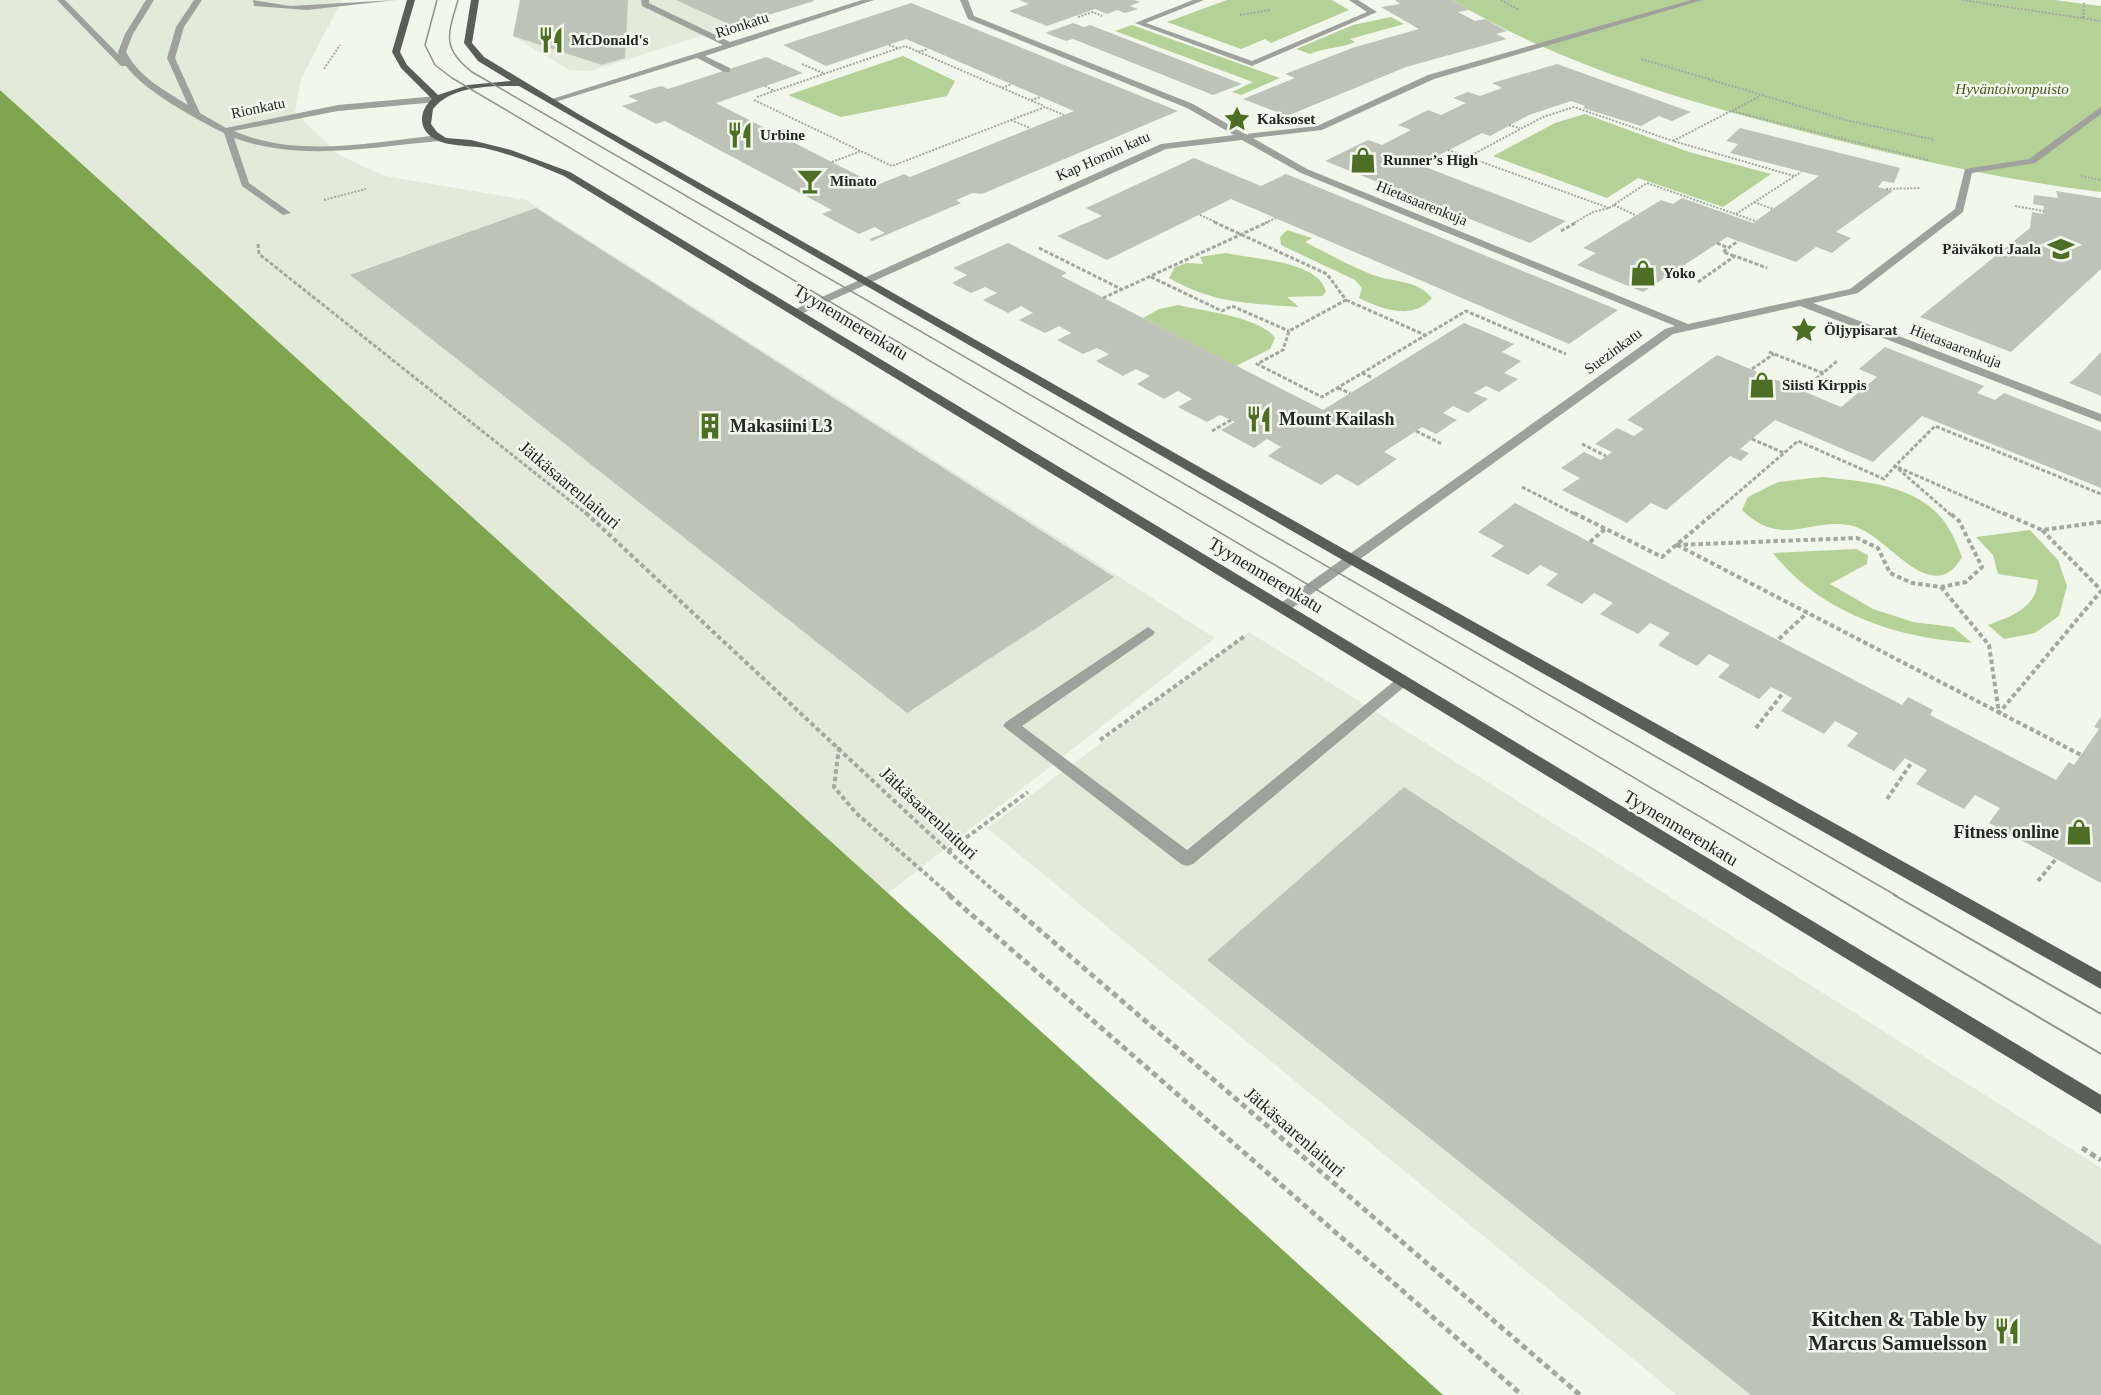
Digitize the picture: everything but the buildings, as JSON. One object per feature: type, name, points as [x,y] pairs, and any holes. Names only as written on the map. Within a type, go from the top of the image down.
[{"type":"main road","points":[[411,0],[396,52],[404,66],[437,99]]},
{"type":"main road","points":[[475,0],[468,28],[468,44],[481,59],[555,101],[577,117],[1351,559],[2101,981]]},
{"type":"main road","points":[[440,138],[426,124],[424,115],[437,99],[468,88],[523,83]]},
{"type":"main road","name":"Tyynenmerenkatu","points":[[440,138],[518,155],[567,174],[2101,1105]]},
{"type":"street","points":[[61,0],[92,28],[131,71],[198,116],[227,130],[245,184],[286,213]]},
{"type":"street","points":[[131,71],[122,52],[129,34],[150,0]]},
{"type":"street","points":[[198,0],[180,27],[171,58],[198,116]]},
{"type":"street","points":[[257,0],[257,3],[264,5],[286,7],[392,0]]},
{"type":"street","points":[[645,0],[645,4],[730,45]]},
{"type":"street","name":"Rionkatu","points":[[555,101],[870,0]]},
{"type":"street","name":"Hietasaarenkuja","points":[[964,0],[971,17],[1190,106],[1304,171],[1686,327]]},
{"type":"street","points":[[1200,0],[1139,23],[1252,64],[1373,12],[1353,0]]},
{"type":"street","name":"Kap Hornin katu","points":[[796,312],[1164,146],[1241,135],[1319,129],[1431,77],[1699,0]]},
{"type":"street","points":[[697,55],[727,70]]},
{"type":"street","name":"Rionkatu","points":[[227,130],[338,108],[437,99]]},
{"type":"street","name":"Suezinkatu","points":[[1283,608],[1669,331],[1854,291],[1960,210],[1968,171],[2032,161],[2101,110]]},
{"type":"street","name":"Rionkatu","points":[[227,130],[259,143],[323,149],[440,138]]},
{"type":"street","name":"Hietasaarenkuja","points":[[1800,302],[2101,418]]},
{"type":"street","points":[[1148,632],[1011,726],[1187,859],[1403,682]]},
{"type":"path","points":[[1962,0],[2101,21]]},
{"type":"path","points":[[2083,18],[2084,3]]},
{"type":"path","points":[[1230,16],[1272,10]]},
{"type":"path","points":[[321,73],[343,42]]},
{"type":"path","points":[[889,45],[898,48]]},
{"type":"path","points":[[1045,107],[892,166],[751,99],[905,46],[1064,115]]},
{"type":"path","points":[[917,52],[928,49]]},
{"type":"path","points":[[1640,58],[1846,120],[1935,140]]},
{"type":"path","points":[[1002,88],[1012,84]]},
{"type":"path","points":[[765,86],[774,91]]},
{"type":"path","points":[[1674,141],[1761,96]]},
{"type":"path","points":[[1030,100],[1041,97]]},
{"type":"path","points":[[1468,157],[1543,117],[1579,104]]},
{"type":"path","points":[[1574,107],[1674,141],[1794,176]]},
{"type":"path","points":[[1731,111],[1928,160]]},
{"type":"path","points":[[1011,120],[1030,128]]},
{"type":"path","points":[[1509,125],[1521,129]]},
{"type":"path","points":[[1448,150],[1609,208]]},
{"type":"path","points":[[832,162],[861,151]]},
{"type":"path","points":[[1736,214],[1801,172]]},
{"type":"path","points":[[1593,212],[1609,208],[1647,183],[1755,221]]},
{"type":"path","points":[[286,213],[374,187]]},
{"type":"path","points":[[1886,189],[1924,188]]},
{"type":"path","points":[[1754,202],[1773,209]]},
{"type":"path","points":[[1614,205],[1635,215]]},
{"type":"path","points":[[2011,205],[2044,211]]},
{"type":"path","points":[[1200,214],[1327,274],[1346,300],[1426,335]]},
{"type":"path","points":[[1103,298],[1276,218]]},
{"type":"path","points":[[1735,256],[1723,252],[1738,241]]},
{"type":"path","points":[[1717,243],[1728,248]]},
{"type":"path","points":[[1038,247],[1122,289]]},
{"type":"path","name":"Jätkäsaarenlaituri","points":[[259,254],[585,512],[948,851],[1580,1395]]},
{"type":"path","points":[[1150,276],[1222,311],[1232,306],[1289,331]]},
{"type":"path","points":[[1346,300],[1289,331],[1283,350],[1257,364],[1322,397],[1466,311],[1572,357]]},
{"type":"path","points":[[1752,369],[1774,354]]},
{"type":"path","points":[[1362,373],[1373,378]]},
{"type":"path","points":[[1802,390],[1822,373]]},
{"type":"path","points":[[1338,388],[1350,393]]},
{"type":"path","points":[[1212,431],[1232,420]]},
{"type":"path","points":[[1531,491],[1662,557],[1798,441],[1884,478],[1935,426],[2101,494]]},
{"type":"path","points":[[1416,431],[1444,446]]},
{"type":"path","points":[[1752,439],[1784,454]]},
{"type":"path","points":[[1975,442],[1979,439]]},
{"type":"path","points":[[1578,442],[1606,456]]},
{"type":"path","points":[[1895,466],[2042,530],[2101,591],[1999,713]]},
{"type":"path","points":[[1676,545],[1857,538],[1878,548],[1890,573],[1912,583],[1941,587],[1966,582],[1982,567],[1959,521],[1895,466]]},
{"type":"path","points":[[2042,530],[2101,522]]},
{"type":"path","points":[[1590,542],[1606,528]]},
{"type":"path","points":[[1676,545],[2081,755]]},
{"type":"path","points":[[1941,587],[1989,645],[1999,713]]},
{"type":"path","points":[[1779,639],[1807,614]]},
{"type":"path","points":[[948,851],[1246,636]]},
{"type":"path","points":[[1756,728],[1783,693]]},
{"type":"path","points":[[839,747],[834,787],[856,813],[1522,1395]]},
{"type":"path","points":[[1887,799],[1912,762]]},
{"type":"path","points":[[2038,881],[2055,859]]},
{"type":"shaded area","points":[[0,0],[342,0],[301,79],[295,112],[339,155],[385,176],[526,200],[1215,638],[887,894],[0,90]]},
{"type":"shaded area","points":[[520,0],[815,0],[590,71],[569,70],[513,36]]},
{"type":"shaded area","points":[[0,90],[1443,1395],[0,1395]]},
{"type":"shaded area","points":[[1249,632],[2101,1168],[2101,1395],[1677,1395],[987,828]]},
{"type":"green space","points":[[1227,0],[1332,0],[1349,10],[1271,43],[1265,39],[1241,49],[1167,22]]},
{"type":"green space","name":"Hyväntoivonpuisto","points":[[1452,0],[2054,0],[2101,6],[2101,192],[2022,180],[1906,157],[1659,91],[1532,42]]},
{"type":"green space","points":[[1391,17],[1404,24],[1350,39],[1355,42],[1349,44],[1310,54],[1296,49],[1353,25]]},
{"type":"green space","points":[[1132,25],[1280,78],[1241,95],[1232,92],[1253,82],[1115,31]]},
{"type":"green space","points":[[903,56],[955,81],[947,96],[841,117],[788,95]]},
{"type":"green space","points":[[1585,114],[1689,152],[1771,174],[1723,207],[1638,178],[1607,198],[1493,156],[1555,123]]},
{"type":"green space","points":[[1287,230],[1312,238],[1305,242],[1356,268],[1381,278],[1412,284],[1432,298],[1415,309],[1397,311],[1359,298],[1362,288],[1355,280],[1281,245],[1280,237]]},
{"type":"green space","points":[[1226,253],[1284,263],[1299,268],[1312,274],[1321,282],[1326,292],[1322,296],[1287,297],[1299,307],[1264,304],[1217,298],[1185,287],[1169,278],[1175,267],[1187,263],[1203,264],[1200,257]]},
{"type":"green space","points":[[1178,305],[1245,320],[1268,331],[1275,338],[1270,349],[1236,366],[1143,318],[1159,309]]},
{"type":"green space","points":[[1822,477],[1883,486],[1898,490],[1925,503],[1937,513],[1952,534],[1962,557],[1950,571],[1938,576],[1924,573],[1910,566],[1869,534],[1856,527],[1841,524],[1785,530],[1771,528],[1757,522],[1742,510],[1748,497],[1778,482]]},
{"type":"green space","points":[[2030,530],[2058,560],[2067,586],[2059,616],[2035,633],[2004,639],[1988,625],[2027,605],[2033,598],[2038,580],[1998,574],[1993,555],[1976,537]]},
{"type":"green space","points":[[1856,549],[1868,555],[1867,564],[1830,584],[1873,609],[1913,622],[1953,627],[1972,643],[1916,635],[1862,619],[1814,592],[1792,574],[1773,553]]},
{"type":"tram line","points":[[437,0],[425,45],[435,65],[452,78],[1834,896]]},
{"type":"tram line","points":[[458,0],[450,31],[451,48],[472,72],[1897,896]]},
{"type":"tram line","points":[[1832,895],[2101,1054]]},
{"type":"tram line","points":[[1894,895],[2101,1014]]},
{"type":"place","name":"McDonald's","points":[[551,40]]},
{"type":"place","name":"Kaksoset","points":[[1237,119]]},
{"type":"place","name":"Urbine","points":[[740,135]]},
{"type":"place","name":"Runner’s High","points":[[1363,160]]},
{"type":"place","name":"Minato","points":[[810,181]]},
{"type":"place","name":"Päiväkoti Jaala","points":[[2061,249]]},
{"type":"place","name":"Yoko","points":[[1643,273]]},
{"type":"place","name":"Öljypisarat","points":[[1804,330]]},
{"type":"place","name":"Siisti Kirppis","points":[[1762,385]]},
{"type":"place","name":"Mount Kailash","points":[[1259,419]]},
{"type":"place","name":"Makasiini L3","points":[[710,426]]},
{"type":"place","name":"Fitness online","points":[[2079,832]]},
{"type":"place","name":"Kitchen & Table by Marcus Samuelsson","points":[[2007,1331]]}]
